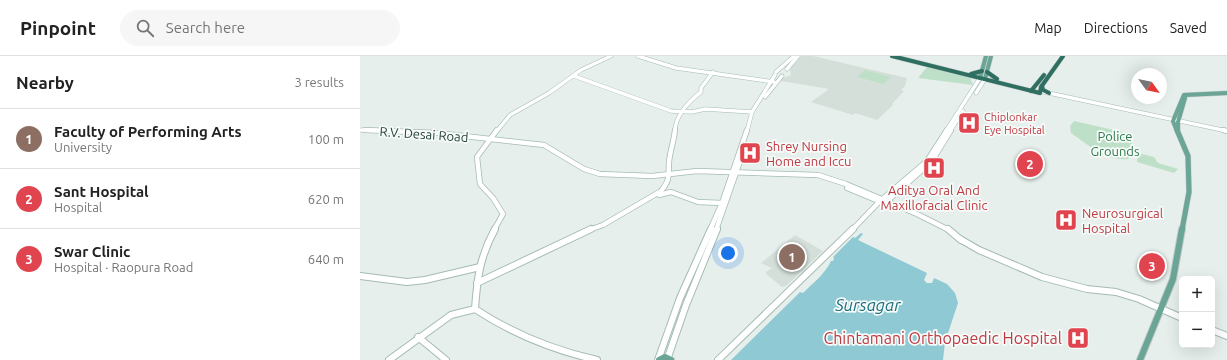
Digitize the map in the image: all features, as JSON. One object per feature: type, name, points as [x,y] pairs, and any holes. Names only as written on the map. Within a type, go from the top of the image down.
[{"type":"highway","points":[[892,56],[1040,92],[1042,86],[1063,56]]},
{"type":"highway","points":[[897,56],[983,77]]},
{"type":"highway","points":[[1032,90],[1059,56]]},
{"type":"highway","points":[[1042,86],[1043,90],[1049,93]]},
{"type":"main road","points":[[983,77],[986,56]]},
{"type":"main road","points":[[983,77],[991,56]]},
{"type":"main road","points":[[1140,360],[1174,279],[1189,195],[1188,156],[1175,122],[1185,98],[1197,95],[1227,94]]},
{"type":"main road","points":[[658,360],[662,357],[669,359]]},
{"type":"street","points":[[475,309],[476,284],[486,245],[503,214],[493,198],[480,184],[477,157],[489,139],[510,115],[542,98],[581,70],[611,56]]},
{"type":"street","points":[[638,56],[676,68],[713,72],[773,83]]},
{"type":"street","points":[[658,360],[680,298],[735,174],[756,111],[773,83],[775,74],[783,68],[789,59],[794,56]]},
{"type":"street","points":[[653,196],[671,192],[698,202],[723,203],[730,199],[735,174],[752,112],[773,83],[798,56]]},
{"type":"street","points":[[476,284],[590,229],[604,225],[661,192],[667,184],[670,173],[675,123],[682,112],[701,92],[701,88],[713,72]]},
{"type":"street","points":[[775,74],[782,74]]},
{"type":"street","points":[[574,76],[671,111],[682,112],[705,109],[752,112]]},
{"type":"street","points":[[718,360],[786,292],[882,203],[932,161],[983,77]]},
{"type":"street","points":[[1040,92],[1175,122]]},
{"type":"street","points":[[1040,92],[1227,132]]},
{"type":"street","name":"R.V. Desai Road","points":[[360,130],[438,133],[544,145],[584,169],[600,174],[652,176],[689,172],[824,176],[882,203],[928,222],[979,250],[1042,277],[1087,289],[1116,292],[1179,317]]},
{"type":"street","points":[[667,184],[671,192]]},
{"type":"street","points":[[669,359],[687,300],[723,203]]},
{"type":"street","points":[[360,276],[407,282],[425,280],[480,267]]},
{"type":"street","points":[[389,360],[418,337],[451,315],[475,309],[500,324],[548,346],[597,360]]},
{"type":"street","points":[[1215,331],[1227,336]]},
{"type":"street","points":[[418,337],[446,360]]},
{"type":"shaded area","points":[[801,56],[813,56],[907,78],[905,86],[901,90],[904,91],[892,104],[893,105],[877,120],[855,113],[853,115],[811,102],[829,89],[781,81],[781,79],[791,75],[790,70],[792,66]]},
{"type":"shaded area","points":[[795,235],[823,251],[786,286],[782,287],[766,274],[766,272],[772,268],[761,263]]},
{"type":"green space","points":[[927,67],[970,77],[973,85],[918,78]]},
{"type":"green space","points":[[865,70],[891,77],[883,84],[857,77]]},
{"type":"green space","name":"Police Grounds","points":[[1074,121],[1132,134],[1131,156],[1128,159],[1120,159],[1105,155],[1091,147],[1071,133],[1070,126]]},
{"type":"green space","points":[[1138,153],[1154,157],[1158,163],[1178,169],[1174,173],[1137,162]]},
{"type":"water","name":"Sursagar","points":[[861,233],[863,234],[858,240],[927,273],[924,280],[927,283],[932,283],[934,278],[947,284],[955,293],[958,303],[945,342],[943,360],[731,360],[800,292],[803,293],[826,270],[831,261],[833,261],[833,257],[853,237],[855,238]]},
{"type":"place","name":"Chiplonkar Eye Hospital","points":[[969,123]]},
{"type":"place","name":"Shrey Nursing Home and Iccu","points":[[750,153]]},
{"type":"place","name":"Sant Hospital","points":[[1030,164]]},
{"type":"place","name":"Aditya Oral And Maxillofacial Clinic","points":[[934,168]]},
{"type":"place","name":"Neurosurgical Hospital","points":[[1066,220]]},
{"type":"place","name":"Faculty of Performing Arts","points":[[792,257]]},
{"type":"place","name":"Swar Clinic","points":[[1152,266]]},
{"type":"place","name":"Chintamani Orthopaedic Hospital","points":[[1078,338]]}]
